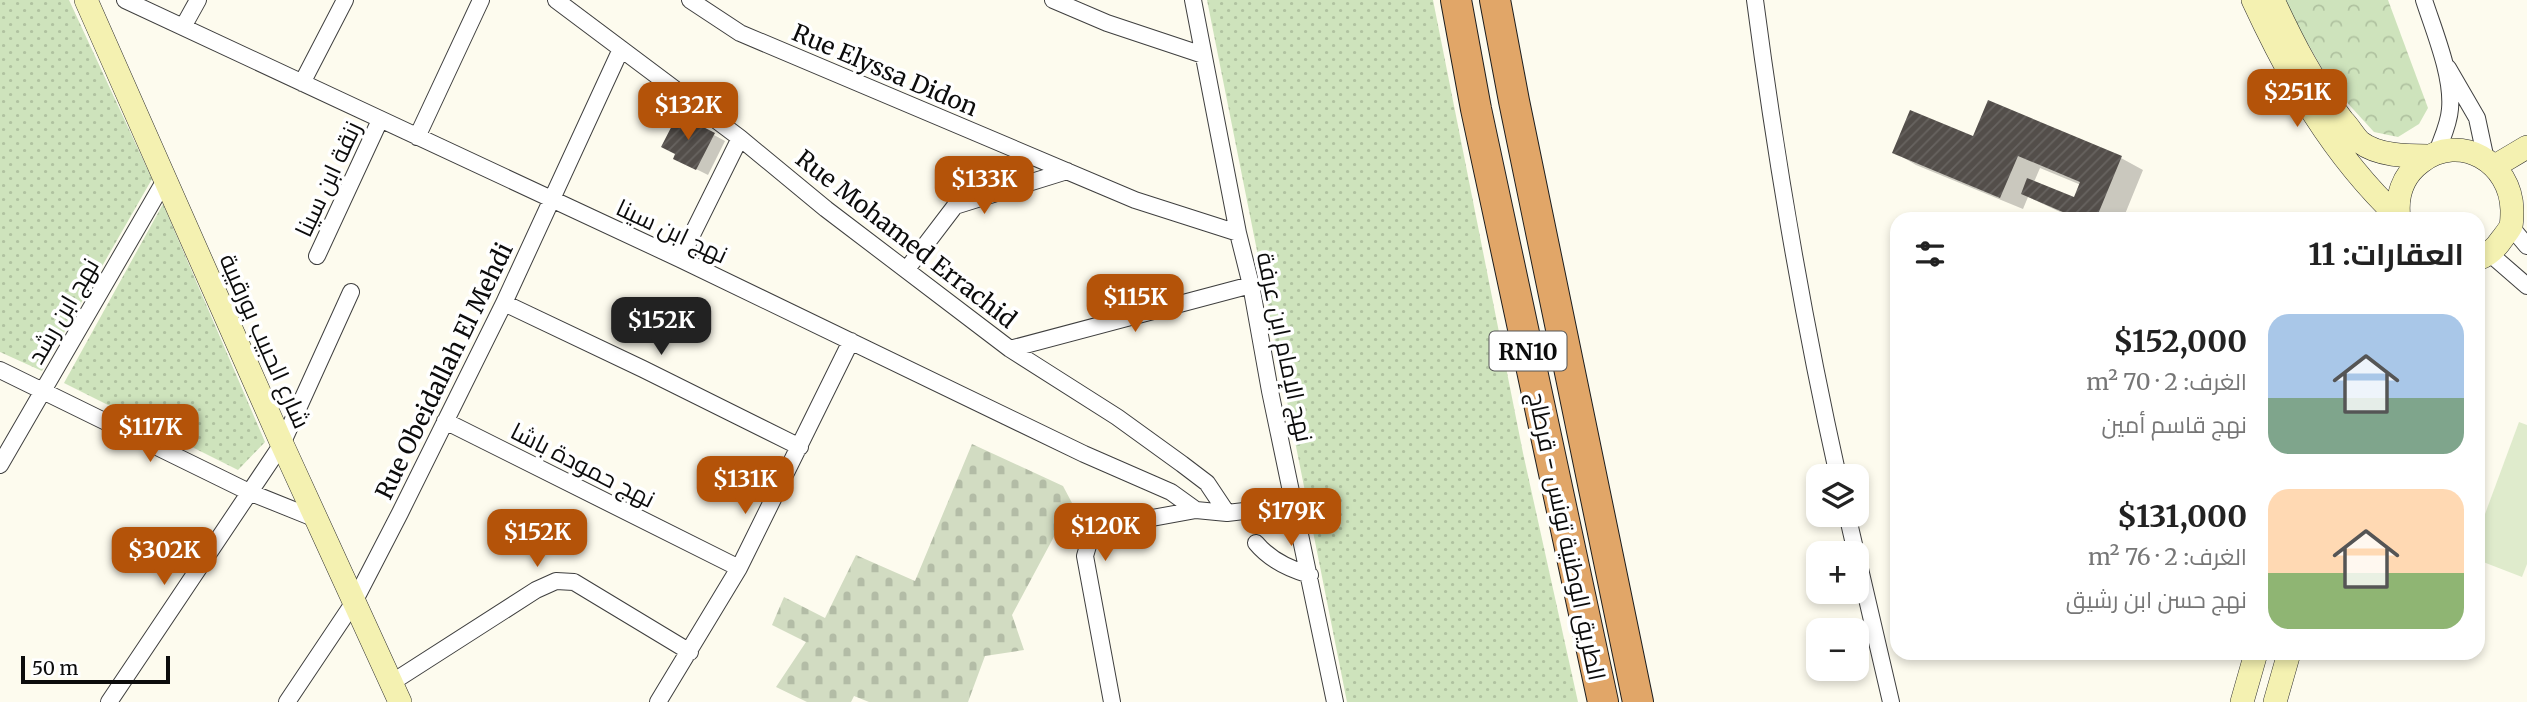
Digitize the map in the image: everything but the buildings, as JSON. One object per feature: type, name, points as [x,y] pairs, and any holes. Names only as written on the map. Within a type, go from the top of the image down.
[{"type":"highway","name":"الطريق الوطنية تونس - قرطاج","points":[[1456,0],[1476,109],[1603,702]]},
{"type":"highway","name":"الطريق الوطنية تونس - قرطاج","points":[[1495,0],[1519,128],[1639,702]]},
{"type":"street","name":"شارع الحبيب بورقيبة","points":[[86,0],[395,692]]},
{"type":"street","name":"نهج ابن سينا","points":[[125,0],[680,259],[1084,454],[1171,492],[1196,510]]},
{"type":"street","points":[[183,27],[198,0]]},
{"type":"street","points":[[302,83],[345,0]]},
{"type":"street","points":[[417,137],[481,0]]},
{"type":"street","name":"Rue Mohamed Errachid","points":[[556,0],[740,138],[826,209],[1010,349],[1117,417],[1190,470],[1207,483],[1227,513]]},
{"type":"street","name":"Rue Elyssa Didon","points":[[691,0],[740,33],[1135,200],[1238,233]]},
{"type":"street","points":[[1053,0],[1107,23],[1203,55]]},
{"type":"street","name":"نهج الإمام ابن عرفة","points":[[1193,0],[1335,702]]},
{"type":"street","points":[[1755,0],[1771,126],[1821,398],[1836,464]]},
{"type":"street","points":[[2253,0],[2285,69],[2339,153],[2368,188],[2393,212]]},
{"type":"street","points":[[2273,0],[2297,53],[2334,109],[2361,142],[2380,151],[2401,155],[2463,150],[2480,156],[2506,180],[2527,246]]},
{"type":"street","points":[[2399,212],[2398,199],[2403,182],[2414,167],[2432,154],[2449,118],[2451,105],[2442,57],[2424,0]]},
{"type":"street","name":"Rue Obeidallah El Mehdi","points":[[287,702],[354,602],[504,303],[621,49]]},
{"type":"street","points":[[2442,57],[2477,118],[2490,163]]},
{"type":"street","name":"زنقة ابن سينا","points":[[317,256],[380,120]]},
{"type":"street","points":[[680,259],[740,138]]},
{"type":"street","points":[[2490,163],[2527,147]]},
{"type":"street","points":[[907,269],[955,206],[1067,172]]},
{"type":"street","name":"نهج ابن رشد","points":[[0,465],[165,180]]},
{"type":"street","points":[[2485,254],[2517,215]]},
{"type":"street","points":[[2485,260],[2527,286]]},
{"type":"street","points":[[1010,349],[1251,285]]},
{"type":"street","points":[[109,702],[282,444],[351,292]]},
{"type":"street","points":[[504,303],[800,447]]},
{"type":"street","points":[[658,702],[738,568],[851,341]]},
{"type":"street","points":[[0,370],[249,492],[316,519]]},
{"type":"street","name":"نهج حمودة باشا","points":[[444,421],[738,568]]},
{"type":"street","points":[[1112,702],[1086,556],[1090,539],[1104,527],[1196,510],[1227,513],[1295,505]]},
{"type":"street","points":[[1256,543],[1273,559],[1292,570],[1310,575]]},
{"type":"street","points":[[395,692],[536,590],[556,581],[574,582],[592,591],[690,652]]},
{"type":"street","points":[[1868,604],[1891,702]]},
{"type":"street","points":[[2242,702],[2254,660]]},
{"type":"street","points":[[2275,702],[2287,660]]},
{"type":"green space","points":[[0,0],[69,0],[152,179],[42,371],[0,352]]},
{"type":"green space","points":[[1207,0],[1433,0],[1523,453],[1578,702],[1347,702]]},
{"type":"green space","points":[[2283,0],[2388,0],[2428,108],[2419,124],[2398,137],[2374,132],[2332,86]]},
{"type":"green space","points":[[163,204],[265,442],[238,470],[64,383]]},
{"type":"green space","points":[[2519,422],[2527,425],[2527,564],[2522,577],[2485,563],[2485,514]]},
{"type":"green space","points":[[972,444],[1063,486],[1072,503],[1012,615],[1024,650],[985,656],[968,702],[869,702],[854,696],[851,702],[807,702],[776,687],[806,642],[772,625],[784,597],[825,618],[856,555],[915,581]]}]
